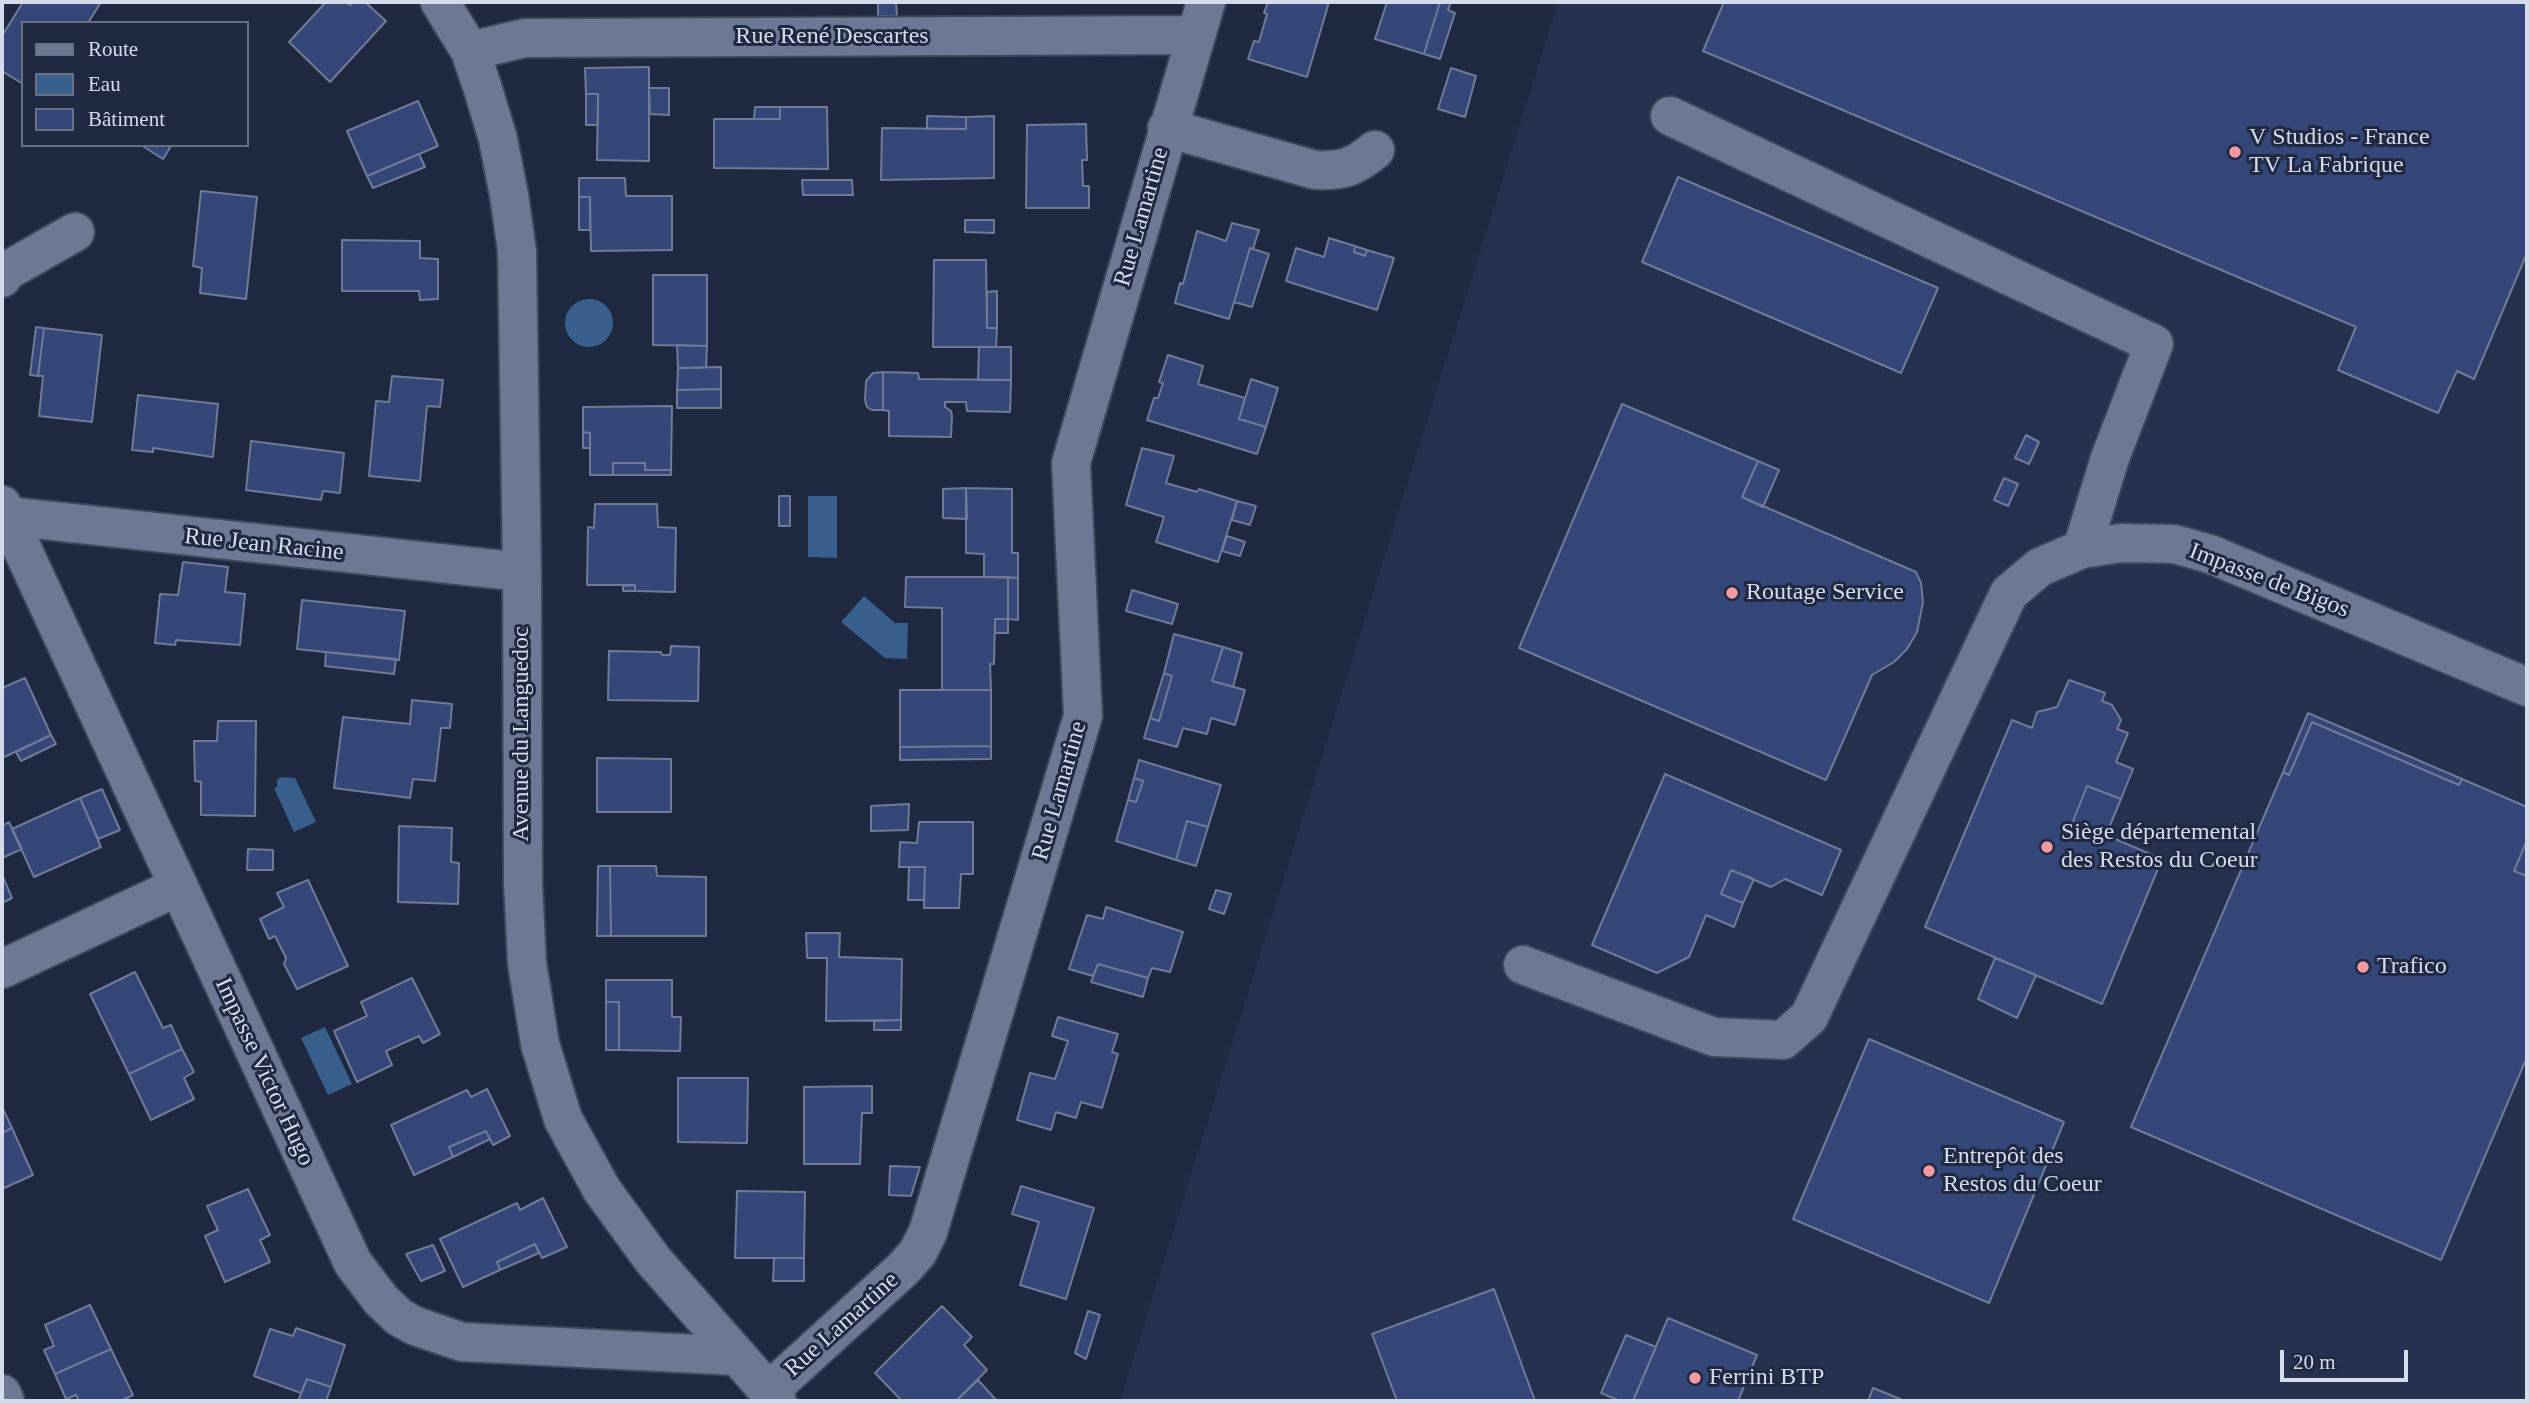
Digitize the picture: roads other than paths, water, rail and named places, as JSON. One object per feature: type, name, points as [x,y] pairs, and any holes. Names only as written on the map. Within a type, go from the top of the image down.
[{"type":"street","name":"Avenue du Languedoc","points":[[440,2],[470,51],[498,139],[517,251],[523,883],[527,963],[540,1044],[563,1119],[602,1191],[653,1260],[773,1396]]},
{"type":"street","name":"Rue René Descartes","points":[[470,51],[525,38],[1201,18]]},
{"type":"street","name":"Rue Lamartine","points":[[773,1396],[903,1269],[918,1252],[928,1232],[1083,716],[1072,463],[1201,18]]},
{"type":"street","points":[[1670,116],[2154,344],[2110,458],[2082,549]]},
{"type":"street","points":[[1167,128],[1315,170],[1339,171],[1358,164],[1374,150]]},
{"type":"street","points":[[2,278],[5,272],[75,232]]},
{"type":"street","name":"Rue Jean Racine","points":[[4,511],[522,572]]},
{"type":"street","name":"Impasse Victor Hugo","points":[[4,511],[353,1263],[381,1300],[399,1317],[415,1326],[462,1342],[736,1356]]},
{"type":"street","name":"Impasse de Bigos","points":[[1523,965],[1714,1037],[1783,1040],[1809,1017],[2009,593],[2040,567],[2082,549],[2121,543],[2174,544],[2210,554],[2527,687]]},
{"type":"street","points":[[2,968],[177,887]]},
{"type":"street","points":[[2,1394],[5,1401]]},
{"type":"water","points":[[589,299],[606,306],[613,323],[606,340],[589,347],[572,340],[565,323],[572,306]]},
{"type":"water","points":[[808,496],[837,496],[837,558],[808,557]]},
{"type":"water","points":[[864,596],[895,623],[908,623],[907,659],[885,658],[841,622]]},
{"type":"water","points":[[281,777],[295,778],[316,822],[294,832],[274,788]]},
{"type":"water","points":[[325,1027],[352,1084],[328,1095],[301,1038]]},
{"type":"place","name":"V Studios - France TV La Fabrique","points":[[2235,152]]},
{"type":"place","name":"Routage Service","points":[[1732,593]]},
{"type":"place","name":"Siège départemental des Restos du Coeur","points":[[2047,847]]},
{"type":"place","name":"Trafico","points":[[2363,967]]},
{"type":"place","name":"Entrepôt des Restos du Coeur","points":[[1929,1171]]},
{"type":"place","name":"Ferrini BTP","points":[[1695,1378]]}]
